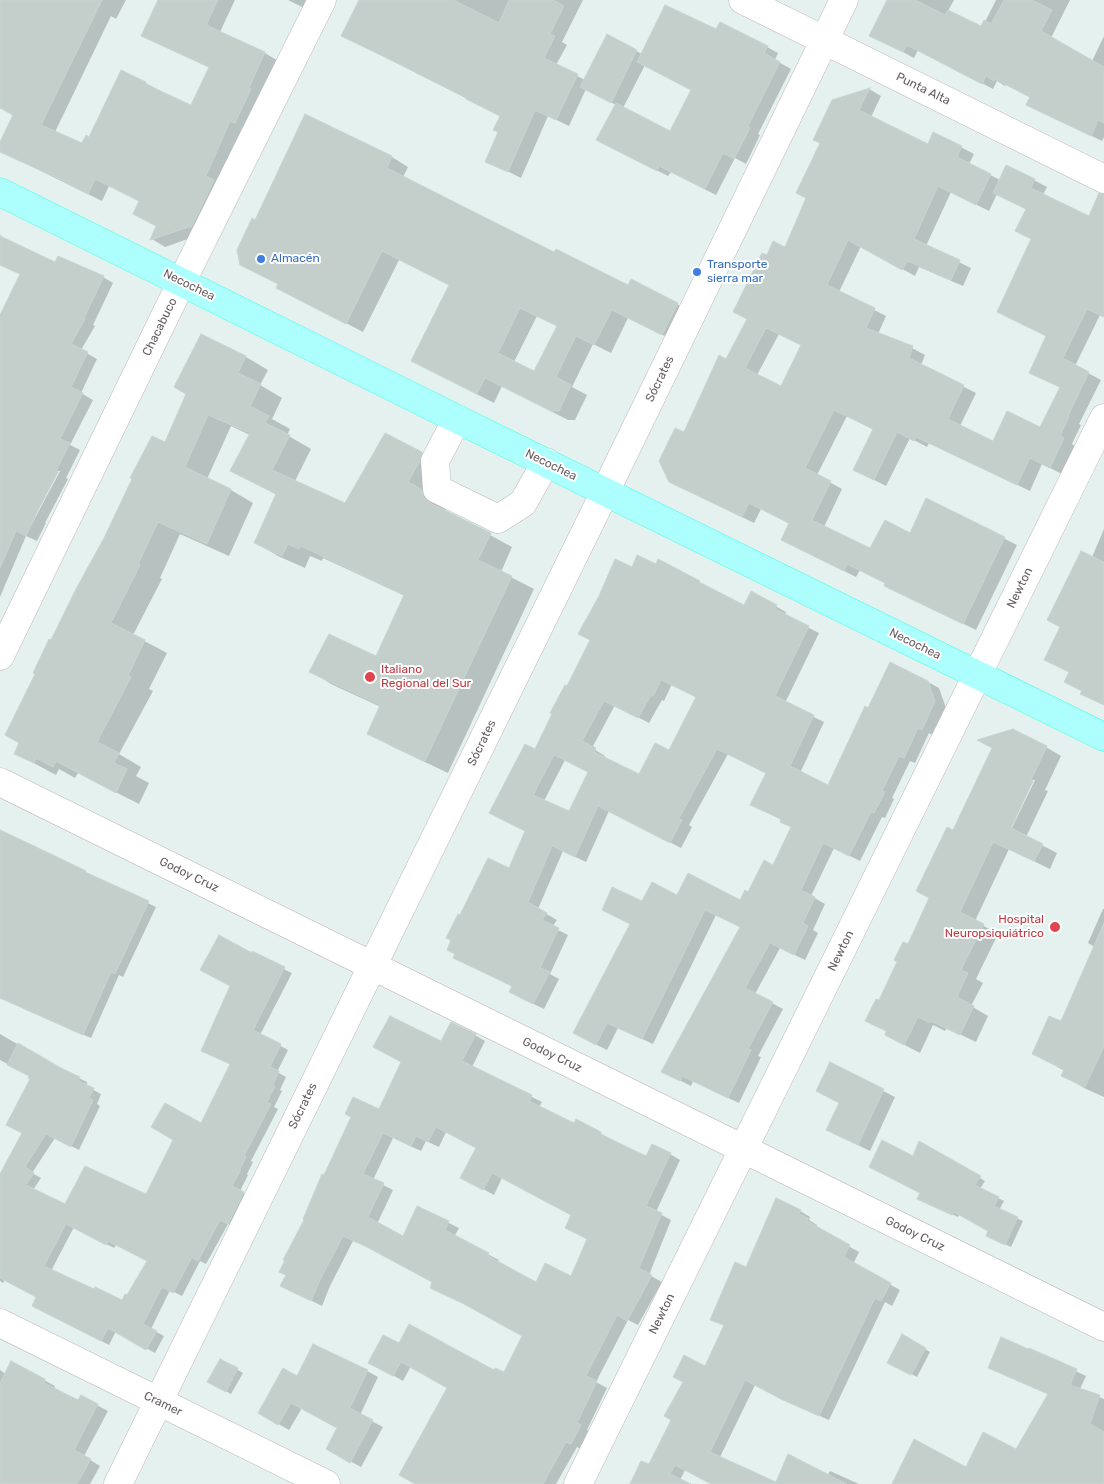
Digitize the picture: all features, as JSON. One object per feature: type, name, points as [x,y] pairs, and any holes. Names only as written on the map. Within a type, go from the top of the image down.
[{"type":"main road","name":"Necochea","points":[[0,192],[1104,737]]},
{"type":"street","name":"Chacabuco","points":[[0,656],[322,0]]},
{"type":"street","name":"Punta Alta","points":[[742,0],[1104,179]]},
{"type":"street","name":"Sócrates","points":[[118,1484],[605,492],[844,0]]},
{"type":"street","points":[[457,418],[435,461],[438,489],[446,494],[498,519],[523,503],[546,462]]},
{"type":"street","name":"Newton","points":[[578,1484],[1104,418]]},
{"type":"street","name":"Godoy Cruz","points":[[0,782],[1104,1327]]},
{"type":"street","name":"Cramer","points":[[0,1323],[326,1484]]},
{"type":"building","points":[[0,0],[102,0],[41,125],[82,143],[86,135],[89,137],[121,70],[146,82],[145,84],[191,105],[209,67],[141,36],[158,0],[218,0],[206,25],[265,52],[249,88],[251,89],[235,123],[230,121],[206,176],[214,180],[192,226],[150,240],[156,226],[133,214],[139,201],[95,179],[88,194],[0,152],[0,142],[13,115],[0,108]]},
{"type":"building","points":[[359,0],[453,0],[499,23],[509,0],[553,0],[564,6],[550,34],[555,36],[544,58],[578,74],[556,120],[535,110],[508,172],[485,162],[498,132],[493,130],[500,116],[466,99],[466,97],[341,36]]},
{"type":"building","points":[[887,0],[915,0],[945,15],[948,10],[981,26],[984,20],[991,24],[1004,0],[1032,0],[1052,10],[1041,31],[1104,67],[1104,123],[1098,120],[1091,136],[1026,105],[1030,97],[995,79],[994,81],[986,76],[982,84],[907,45],[903,52],[869,36]]},
{"type":"building","points":[[665,5],[716,29],[720,22],[768,46],[764,53],[780,62],[734,159],[723,153],[705,189],[659,166],[657,171],[596,140],[616,103],[670,131],[691,90],[637,62]]},
{"type":"building","points":[[607,34],[637,50],[611,103],[580,87]]},
{"type":"building","points":[[870,88],[859,110],[928,144],[933,132],[962,146],[957,157],[991,174],[976,205],[938,186],[914,239],[960,260],[951,280],[907,261],[902,270],[848,240],[827,285],[875,308],[866,328],[913,346],[909,358],[964,385],[948,419],[993,441],[1007,411],[1040,427],[1060,387],[1029,373],[1046,336],[997,312],[1031,239],[1015,231],[1026,209],[993,193],[1006,165],[1035,179],[1031,188],[1089,216],[1099,193],[1104,194],[1104,317],[1087,309],[1063,358],[1089,372],[1068,416],[1060,436],[1064,438],[1050,468],[1030,458],[1017,485],[916,437],[914,441],[897,432],[874,480],[853,470],[873,429],[834,410],[805,468],[831,481],[812,520],[870,548],[885,520],[910,533],[926,498],[1005,537],[963,624],[884,586],[885,583],[847,564],[844,571],[781,540],[789,523],[749,503],[742,517],[669,482],[659,461],[675,428],[684,432],[719,355],[726,359],[747,319],[733,312],[762,253],[767,255],[773,241],[785,247],[806,198],[796,193],[820,143],[813,140],[832,100]],"holes":[[[766,328],[801,345],[781,386],[745,368]]]},
{"type":"building","points":[[305,114],[392,156],[387,168],[554,252],[556,249],[628,285],[631,279],[678,303],[662,335],[612,310],[594,345],[576,336],[556,377],[571,385],[559,411],[551,411],[485,378],[477,394],[411,361],[449,285],[382,251],[346,324],[276,288],[278,284],[240,265],[237,250],[252,218],[255,220]],"holes":[[[520,308],[557,326],[534,371],[498,353]]]},
{"type":"building","points":[[0,236],[55,262],[58,256],[104,276],[85,319],[71,344],[88,352],[71,387],[83,393],[60,439],[70,443],[56,471],[58,472],[26,536],[16,531],[0,568],[0,315],[20,274],[0,265]]},
{"type":"building","points":[[201,334],[246,356],[238,373],[261,384],[250,406],[269,416],[265,423],[290,435],[272,470],[345,503],[385,433],[422,452],[420,461],[408,482],[421,489],[424,498],[430,503],[491,533],[478,560],[512,576],[425,761],[367,734],[380,705],[309,672],[329,634],[376,656],[404,595],[301,546],[299,549],[288,544],[282,556],[254,543],[276,494],[230,471],[250,433],[208,415],[185,467],[231,489],[207,544],[158,522],[138,564],[140,565],[111,623],[145,640],[128,676],[131,677],[97,742],[119,753],[114,763],[127,769],[116,793],[56,761],[53,767],[36,758],[34,763],[14,754],[19,743],[5,735],[35,674],[33,673],[49,639],[51,640],[104,538],[132,479],[130,478],[152,436],[165,442],[186,394],[174,387]]},
{"type":"building","points":[[1081,551],[1104,562],[1104,705],[1080,694],[1082,691],[1064,682],[1069,672],[1044,660],[1060,627],[1047,620]]},
{"type":"building","points":[[637,555],[656,564],[658,559],[744,605],[751,591],[777,605],[775,609],[809,626],[775,696],[814,715],[790,766],[828,785],[865,706],[868,708],[890,662],[928,681],[935,701],[922,730],[918,728],[904,758],[899,756],[882,791],[885,792],[874,813],[871,812],[849,856],[823,843],[801,890],[815,897],[803,923],[808,926],[794,955],[770,943],[745,988],[773,1002],[748,1049],[751,1050],[728,1098],[682,1076],[680,1081],[661,1072],[740,927],[705,910],[642,1039],[607,1023],[596,1045],[573,1033],[630,924],[602,910],[612,887],[642,901],[652,882],[677,895],[688,873],[740,900],[745,890],[748,892],[764,860],[773,865],[791,827],[780,822],[781,819],[750,805],[766,773],[717,749],[679,818],[682,820],[670,843],[598,806],[575,857],[552,846],[528,902],[547,913],[542,920],[559,928],[540,968],[550,972],[533,1004],[509,992],[512,986],[453,958],[455,954],[447,950],[451,940],[446,938],[458,914],[460,915],[488,858],[509,868],[525,831],[489,813],[525,744],[535,749],[552,714],[550,713],[565,685],[567,686],[590,640],[578,634],[599,596],[615,559],[632,567]],"holes":[[[661,680],[696,697],[669,750],[655,743],[639,774],[594,752],[596,748],[582,741],[604,701],[638,718]],[[554,755],[588,772],[569,811],[533,795]]]},
{"type":"building","points":[[1013,729],[1047,746],[1011,828],[1043,844],[1034,861],[993,842],[960,912],[984,924],[961,970],[968,973],[957,997],[974,1006],[960,1035],[918,1017],[904,1045],[885,1035],[886,1031],[865,1021],[876,999],[879,1000],[897,962],[894,960],[903,942],[908,944],[929,898],[916,891],[947,827],[953,830],[992,748],[977,740]]},
{"type":"building","points":[[0,830],[149,901],[115,974],[111,972],[83,1035],[0,998]]},
{"type":"building","points":[[1104,923],[1104,1046],[1085,1087],[1061,1076],[1064,1069],[1032,1054],[1049,1016],[1061,1021]]},
{"type":"building","points":[[219,935],[252,953],[252,951],[285,967],[253,1030],[281,1044],[270,1067],[279,1071],[273,1085],[275,1086],[267,1102],[271,1104],[244,1156],[246,1157],[241,1170],[232,1186],[244,1192],[228,1224],[220,1220],[198,1261],[192,1257],[173,1293],[162,1287],[143,1324],[157,1331],[146,1350],[108,1328],[101,1341],[32,1306],[36,1297],[0,1278],[0,1174],[22,1133],[6,1125],[30,1079],[28,1078],[29,1076],[7,1065],[18,1043],[80,1077],[78,1081],[94,1088],[89,1098],[93,1100],[71,1147],[46,1134],[25,1167],[34,1173],[26,1185],[65,1204],[85,1166],[146,1194],[173,1140],[151,1127],[165,1103],[201,1123],[230,1064],[201,1051],[230,986],[200,970]],"holes":[[[66,1224],[106,1245],[108,1241],[147,1261],[127,1295],[125,1294],[122,1300],[44,1266]]]},
{"type":"building","points":[[390,1016],[441,1041],[451,1022],[476,1034],[462,1061],[532,1095],[529,1101],[574,1123],[576,1119],[601,1132],[600,1134],[646,1156],[652,1144],[671,1153],[646,1206],[662,1213],[639,1268],[652,1275],[627,1321],[617,1315],[586,1376],[597,1381],[577,1423],[581,1425],[571,1444],[566,1442],[543,1484],[415,1484],[399,1475],[447,1388],[401,1362],[393,1376],[368,1363],[383,1335],[399,1343],[409,1324],[494,1370],[495,1368],[504,1372],[522,1336],[464,1304],[430,1288],[432,1282],[343,1236],[311,1301],[280,1286],[286,1275],[279,1272],[285,1260],[283,1260],[304,1220],[322,1174],[324,1175],[351,1117],[345,1114],[353,1097],[379,1109],[401,1062],[373,1047]],"holes":[[[436,1127],[476,1148],[460,1178],[483,1190],[492,1173],[571,1215],[565,1228],[587,1239],[571,1276],[545,1263],[536,1282],[488,1256],[489,1253],[445,1230],[449,1221],[417,1206],[403,1236],[368,1217],[384,1183],[363,1174],[383,1133],[411,1146],[416,1136],[428,1142]]]},
{"type":"building","points":[[830,1062],[884,1089],[858,1145],[826,1130],[839,1103],[816,1091]]},
{"type":"building","points":[[882,1140],[913,1156],[919,1141],[981,1176],[975,1185],[999,1197],[994,1206],[1018,1217],[1005,1245],[986,1236],[988,1231],[954,1212],[952,1215],[917,1199],[920,1193],[869,1167]]},
{"type":"building","points":[[776,1198],[801,1210],[799,1214],[808,1218],[807,1221],[850,1245],[844,1257],[891,1283],[881,1301],[875,1298],[819,1416],[745,1380],[710,1452],[776,1482],[788,1454],[847,1484],[711,1484],[675,1465],[670,1474],[691,1484],[630,1484],[641,1461],[649,1464],[671,1420],[664,1416],[683,1382],[673,1377],[684,1355],[705,1366],[724,1325],[710,1320],[735,1262],[746,1267]]},
{"type":"building","points":[[902,1334],[926,1348],[911,1375],[887,1363]]},
{"type":"building","points":[[1001,1337],[1077,1369],[1070,1385],[1100,1395],[1090,1424],[1104,1432],[1104,1484],[892,1484],[914,1439],[966,1467],[983,1432],[1016,1449],[1048,1394],[988,1368]]},
{"type":"building","points":[[313,1344],[368,1370],[350,1408],[373,1420],[350,1463],[326,1449],[337,1428],[291,1403],[278,1425],[258,1413],[283,1368],[297,1376]]},
{"type":"building","points":[[220,1359],[238,1368],[226,1392],[207,1382]]},
{"type":"building","points":[[11,1361],[45,1379],[44,1383],[78,1400],[81,1395],[98,1404],[74,1450],[91,1459],[77,1484],[0,1484],[0,1383]]},
{"type":"place","name":"Almacén","points":[[261,259]]},
{"type":"place","name":"Transporte sierra mar","points":[[697,272]]},
{"type":"place","name":"Italiano Regional del Sur","points":[[370,677]]},
{"type":"place","name":"Hospital Neuropsiquiátrico","points":[[1055,927]]}]
